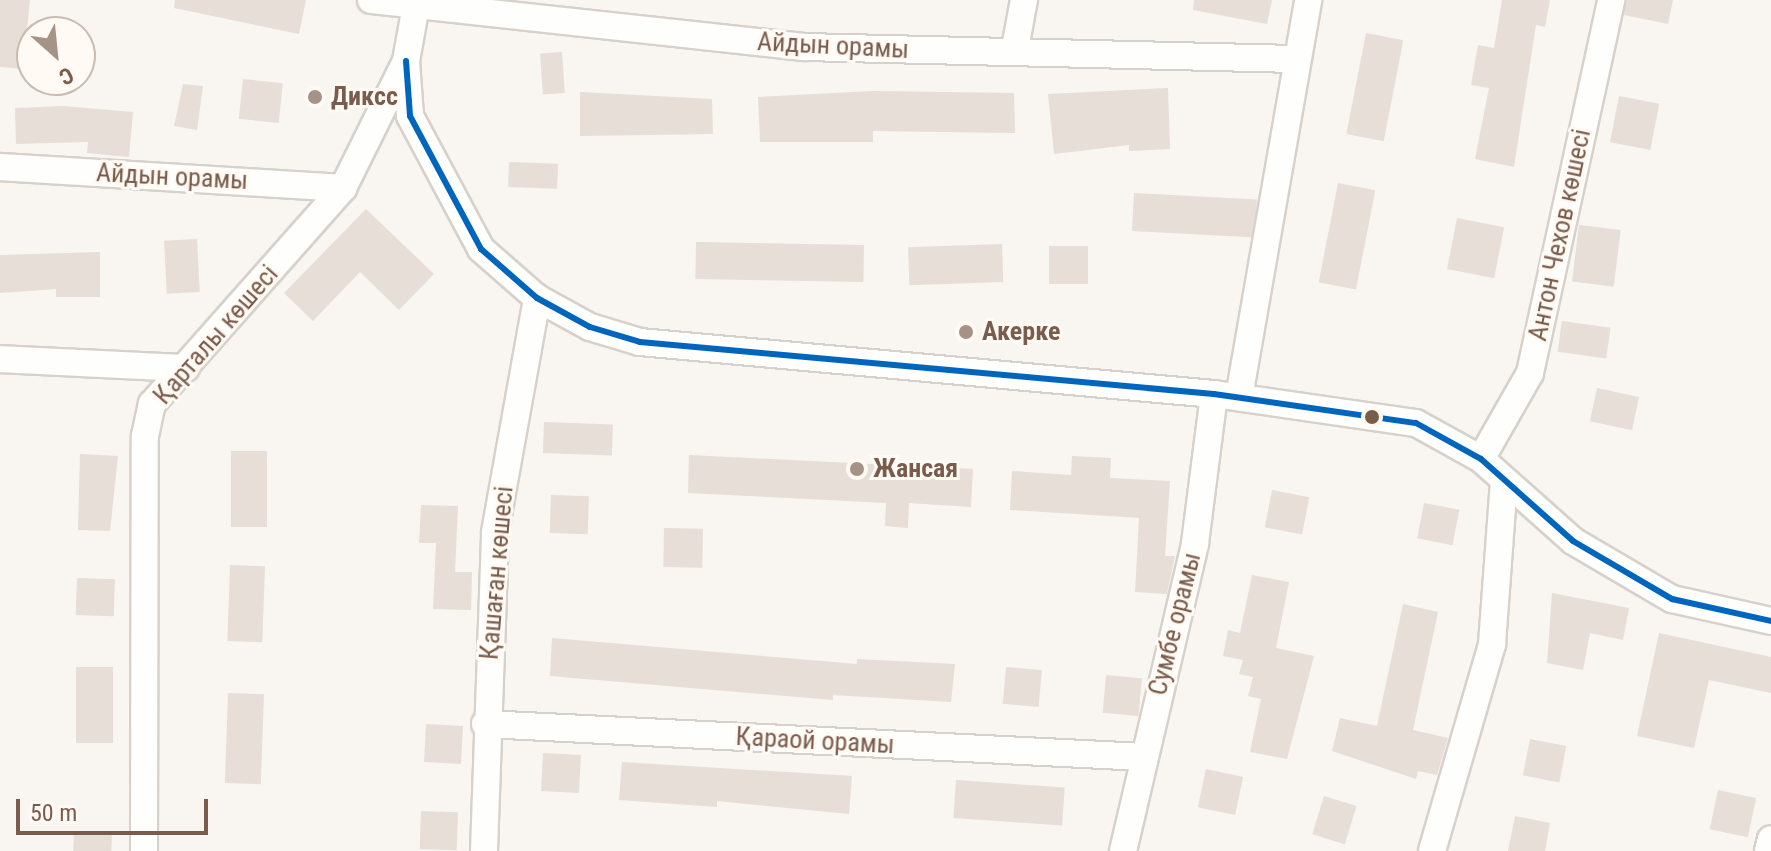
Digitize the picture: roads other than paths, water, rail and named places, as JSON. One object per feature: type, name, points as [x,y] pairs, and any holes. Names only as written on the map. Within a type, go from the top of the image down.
[{"type":"street","name":"Айдын орамы","points":[[371,0],[804,47],[1015,48],[1297,59]]},
{"type":"street","points":[[1015,48],[1024,0]]},
{"type":"street","name":"Сумбе орамы","points":[[1123,851],[1227,396],[1308,0]]},
{"type":"street","name":"Антон Чехов көшесі","points":[[1481,459],[1530,373],[1611,0]]},
{"type":"street","name":"Қарталы көшесі","points":[[144,851],[145,436],[152,404],[343,188],[406,61],[416,4]]},
{"type":"street","points":[[406,61],[410,116],[481,249],[537,298],[590,327],[640,342],[1227,396],[1416,423],[1481,459],[1573,541],[1672,599],[1771,621]]},
{"type":"street","name":"Айдын орамы","points":[[0,167],[343,188]]},
{"type":"street","name":"Қашаған көшесі","points":[[484,851],[485,724],[495,532],[537,298]]},
{"type":"street","points":[[0,359],[186,368]]},
{"type":"street","points":[[1432,851],[1492,644],[1504,481]]},
{"type":"street","name":"Қараой орамы","points":[[485,724],[1144,757]]},
{"type":"street","points":[[1768,851],[1771,839]]},
{"type":"place","name":"Диксс","points":[[315,97]]},
{"type":"place","name":"Акерке","points":[[966,332]]},
{"type":"place","name":"Жансая","points":[[857,469]]}]
